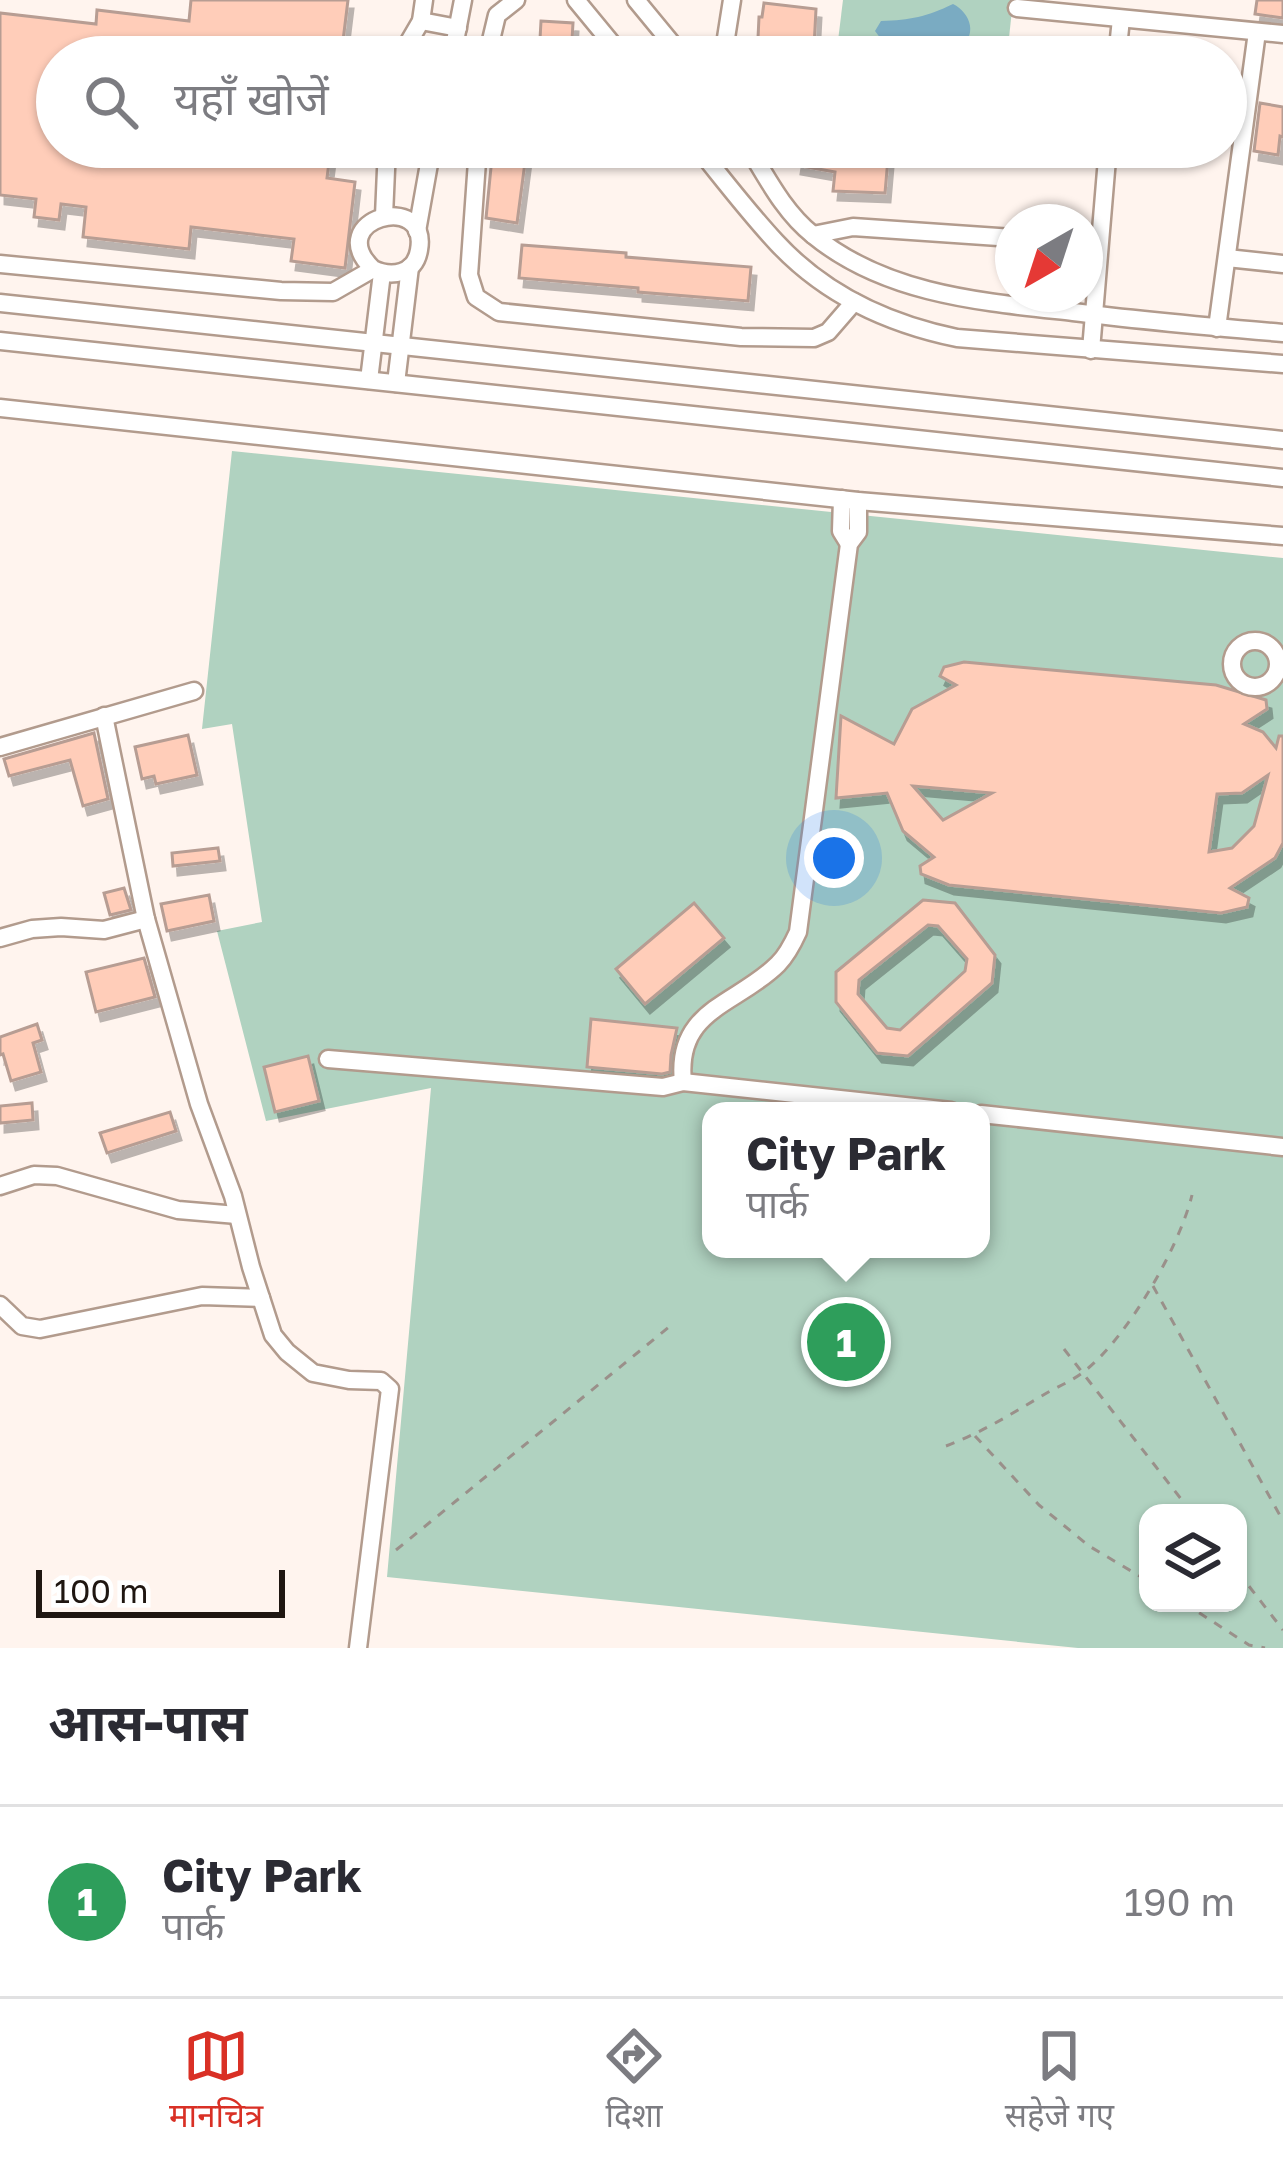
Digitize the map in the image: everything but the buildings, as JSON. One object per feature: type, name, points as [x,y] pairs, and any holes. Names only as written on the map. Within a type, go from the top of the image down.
[{"type":"street","points":[[413,36],[422,21],[424,0]]},
{"type":"street","points":[[456,36],[463,0]]},
{"type":"street","points":[[492,36],[497,15],[516,0]]},
{"type":"street","points":[[576,0],[606,36]]},
{"type":"street","points":[[636,0],[666,36]]},
{"type":"street","points":[[726,36],[732,0]]},
{"type":"street","points":[[1016,8],[1283,34]]},
{"type":"street","points":[[1119,36],[1121,19]]},
{"type":"street","points":[[422,21],[458,28]]},
{"type":"street","points":[[1247,112],[1258,32]]},
{"type":"street","points":[[383,216],[386,168]]},
{"type":"street","points":[[396,383],[428,168]]},
{"type":"street","points":[[477,168],[469,275],[476,298],[499,312],[742,337],[814,338],[828,332],[854,302]]},
{"type":"street","points":[[714,168],[803,268],[854,302],[916,330],[957,338],[1283,364]]},
{"type":"street","points":[[761,168],[787,209],[842,256],[880,276],[949,296],[995,299]]},
{"type":"street","points":[[1098,204],[1104,168]]},
{"type":"street","points":[[1217,328],[1239,168]]},
{"type":"street","points":[[410,267],[392,274],[378,271],[362,254],[362,234],[383,216],[403,218],[417,231]]},
{"type":"street","points":[[813,235],[853,227],[995,237]]},
{"type":"street","points":[[1227,258],[1283,264]]},
{"type":"street","points":[[0,264],[333,292],[378,271]]},
{"type":"street","points":[[369,380],[378,271]]},
{"type":"street","points":[[0,303],[1283,440]]},
{"type":"street","points":[[1078,312],[1283,333]]},
{"type":"street","points":[[1091,350],[1093,312]]},
{"type":"street","points":[[0,341],[1283,478]]},
{"type":"street","points":[[0,407],[850,500],[1283,536]]},
{"type":"street","points":[[683,1082],[680,1058],[690,1034],[712,1010],[776,966],[798,932],[849,544],[858,532],[850,500]]},
{"type":"street","points":[[0,746],[194,691]]},
{"type":"street","points":[[104,716],[146,919],[273,1335],[313,1373],[381,1381],[390,1389],[358,1648]]},
{"type":"street","points":[[0,938],[32,929],[104,930],[146,919]]},
{"type":"street","points":[[328,1059],[663,1087],[683,1082],[868,1102]]},
{"type":"street","points":[[990,1115],[1283,1147]]},
{"type":"street","points":[[0,1186],[34,1175],[58,1176],[178,1210],[237,1215]]},
{"type":"street","points":[[0,1305],[22,1326],[40,1329],[202,1296],[261,1298]]},
{"type":"path","points":[[946,1447],[1083,1372],[1114,1339],[1152,1285],[1186,1219],[1192,1195]]},
{"type":"path","points":[[1152,1285],[1283,1521]]},
{"type":"path","points":[[396,1550],[669,1328]]},
{"type":"path","points":[[1064,1348],[1185,1504]]},
{"type":"path","points":[[974,1435],[1039,1505],[1090,1546],[1139,1576]]},
{"type":"path","points":[[1247,1584],[1283,1630]]},
{"type":"path","points":[[1198,1612],[1249,1645],[1264,1648]]},
{"type":"green space","points":[[843,0],[1013,0],[1009,36],[839,36]]},
{"type":"green space","points":[[232,451],[1283,558],[1283,1648],[1078,1648],[387,1577],[431,1088],[266,1121],[217,931],[262,922],[232,724],[202,729]]},
{"type":"water","points":[[953,4],[959,8],[968,19],[969,36],[879,36],[875,31],[881,21],[935,12]]},
{"type":"place","name":"City Park","points":[[846,1342]]}]
